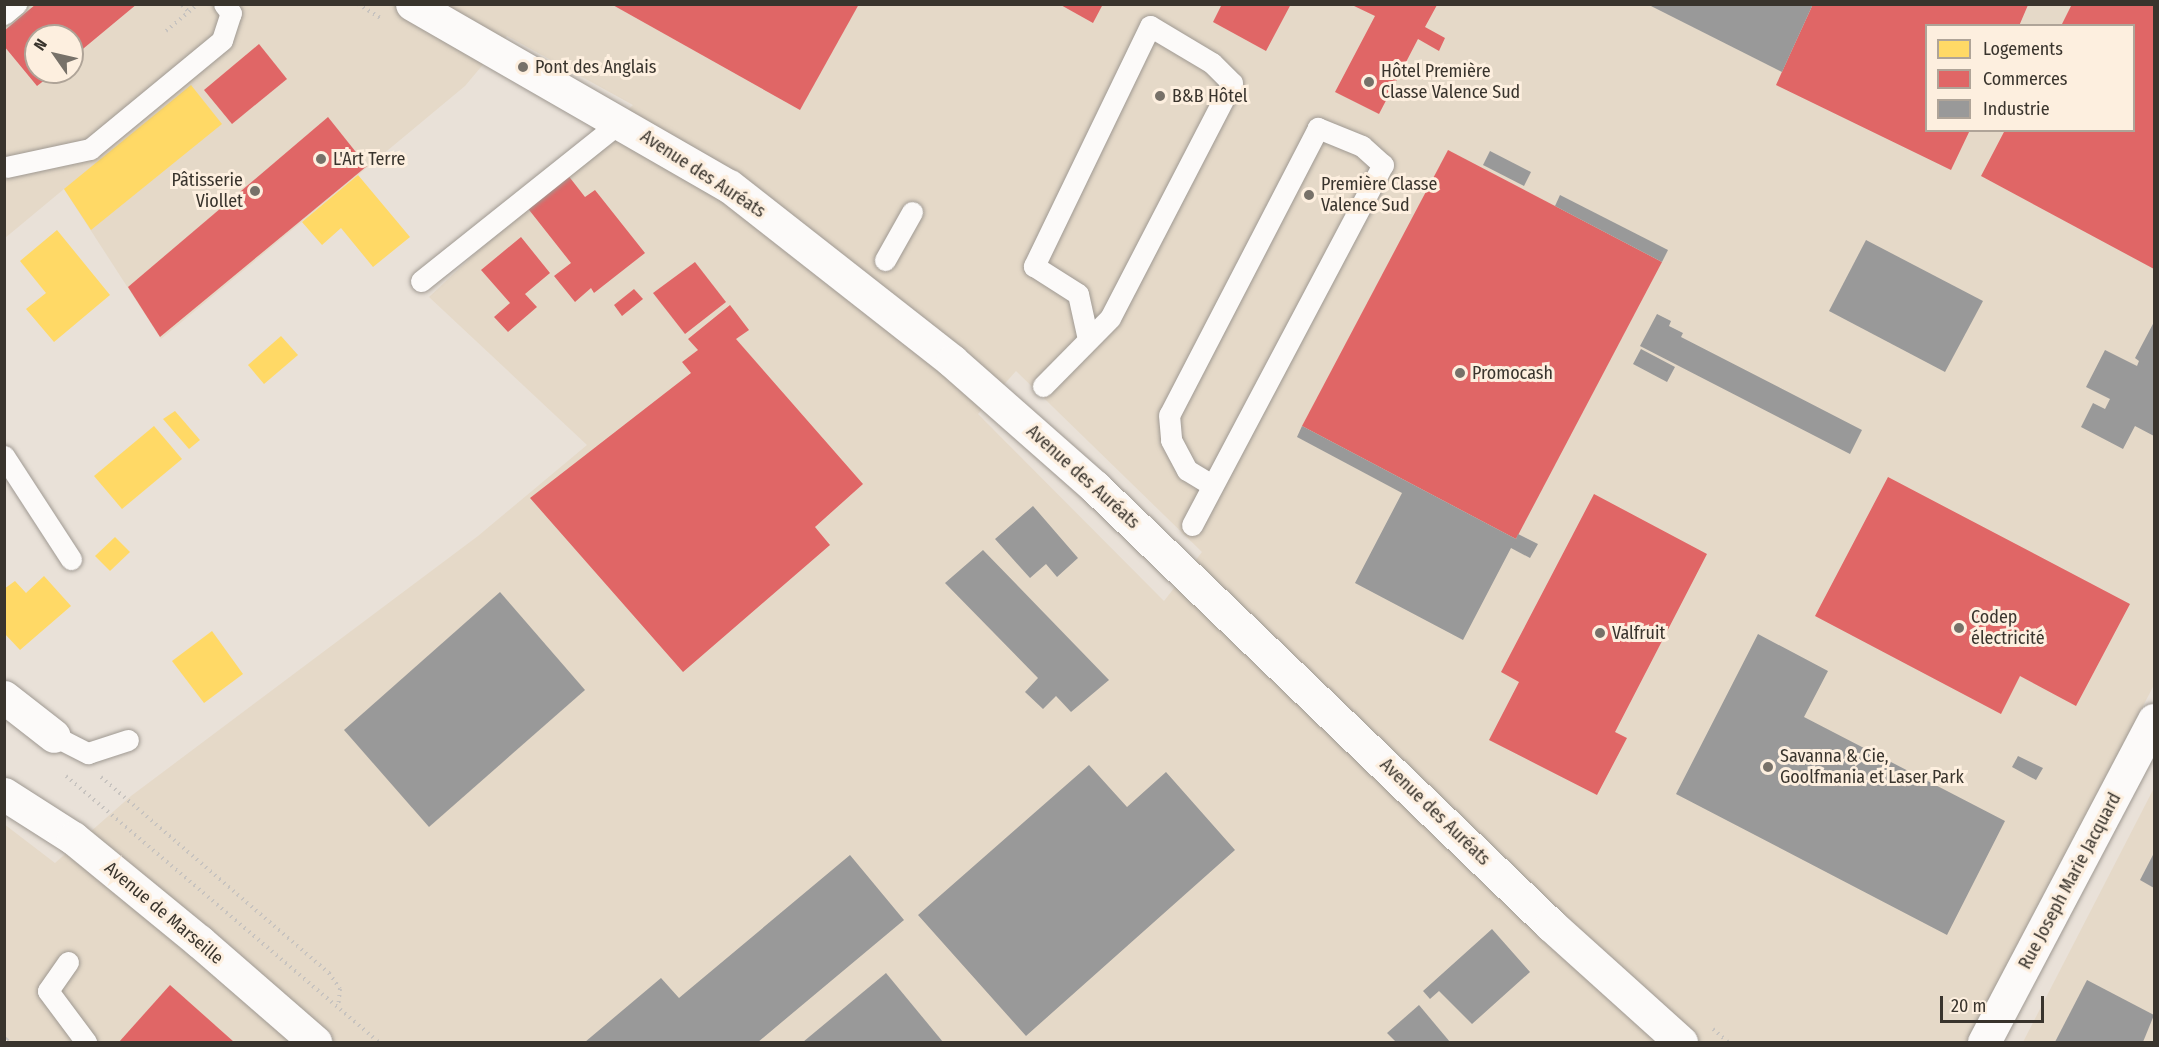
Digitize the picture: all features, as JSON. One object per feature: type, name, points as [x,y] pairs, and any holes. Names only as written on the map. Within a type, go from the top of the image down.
[{"type":"street","name":"Avenue des Auréats","points":[[400,13],[620,122],[758,207],[1015,415],[1171,557],[1551,925],[1681,1042]]},
{"type":"street","points":[[4,698],[54,736]]},
{"type":"street","name":"Rue Joseph Marie Jacquard","points":[[1984,1042],[2154,720]]},
{"type":"street","name":"Avenue de Marseille","points":[[4,794],[72,838],[199,941],[315,1042]]},
{"type":"lane","points":[[4,14],[16,4]]},
{"type":"lane","points":[[6,167],[90,149],[222,40],[231,13],[224,4]]},
{"type":"lane","points":[[1043,386],[1110,318],[1232,83],[1212,63],[1150,26],[1034,266],[1078,294],[1088,339]]},
{"type":"lane","points":[[421,281],[620,122]]},
{"type":"lane","points":[[1192,525],[1383,165],[1362,146],[1318,128],[1169,415],[1171,440],[1187,470],[1212,485]]},
{"type":"lane","points":[[885,260],[912,212]]},
{"type":"lane","points":[[4,456],[71,559]]},
{"type":"lane","points":[[54,736],[88,753],[128,740]]},
{"type":"lane","points":[[68,962],[48,991],[86,1042]]},
{"type":"path","points":[[358,4],[400,13]]},
{"type":"path","points":[[182,5],[189,12]]},
{"type":"path","points":[[166,31],[197,6]]},
{"type":"path","points":[[64,774],[379,1042]]},
{"type":"path","points":[[98,774],[329,973],[340,989],[338,1008]]},
{"type":"shaded area","points":[[5,5],[2154,5],[2154,685],[1967,1042],[5,1042],[4,824],[55,863],[131,796],[478,536],[587,445],[429,297],[633,105],[507,36],[465,86],[161,339],[64,189],[5,238]],"holes":[[[1016,371],[1202,552],[1164,601],[978,414]]]},
{"type":"shaded area","points":[[2154,788],[2154,1042],[2023,1042]]},
{"type":"building: Logements","points":[[191,85],[222,124],[91,230],[64,189]]},
{"type":"building: Logements","points":[[358,175],[410,237],[373,267],[341,228],[322,245],[302,222]]},
{"type":"building: Logements","points":[[57,230],[110,295],[54,342],[26,309],[46,293],[20,261]]},
{"type":"building: Logements","points":[[281,336],[298,355],[264,384],[248,365]]},
{"type":"building: Logements","points":[[175,411],[200,440],[189,449],[163,419]]},
{"type":"building: Logements","points":[[154,426],[182,459],[122,509],[94,476]]},
{"type":"building: Logements","points":[[115,537],[130,552],[110,571],[95,556]]},
{"type":"building: Logements","points":[[44,576],[71,606],[20,650],[4,633],[4,589],[15,581],[26,593]]},
{"type":"building: Logements","points":[[212,631],[243,674],[204,703],[172,661]]},
{"type":"building: Commerces","points":[[36,4],[137,4],[84,48],[84,24],[24,24],[24,70],[4,46],[4,31]]},
{"type":"building: Commerces","points":[[611,4],[859,4],[800,110]]},
{"type":"building: Commerces","points":[[1059,4],[1103,4],[1093,23]]},
{"type":"building: Commerces","points":[[1222,4],[1291,4],[1266,51],[1213,22]]},
{"type":"building: Commerces","points":[[1813,4],[2028,5],[2020,24],[1925,24],[1925,132],[1969,132],[1951,170],[1776,85]]},
{"type":"building: Commerces","points":[[2072,4],[2154,4],[2154,269],[1981,176],[2004,132],[2135,132],[2135,24],[2062,24]]},
{"type":"building: Commerces","points":[[1352,5],[1437,5],[1425,27],[1445,38],[1439,51],[1418,39],[1379,114],[1335,92],[1375,16]]},
{"type":"building: Commerces","points":[[259,44],[287,79],[232,124],[204,90]]},
{"type":"building: Commerces","points":[[328,117],[367,166],[160,337],[128,287]]},
{"type":"building: Commerces","points":[[1448,150],[1662,262],[1516,539],[1302,426]]},
{"type":"building: Commerces","points":[[567,174],[585,197],[595,190],[645,253],[594,293],[591,288],[575,302],[554,276],[571,263],[526,206]]},
{"type":"building: Commerces","points":[[521,237],[550,273],[525,294],[537,307],[508,332],[494,317],[510,303],[481,270]]},
{"type":"building: Commerces","points":[[695,262],[726,302],[685,334],[653,293]]},
{"type":"building: Commerces","points":[[634,289],[643,299],[622,316],[614,305]]},
{"type":"building: Commerces","points":[[730,305],[749,330],[736,339],[863,484],[815,527],[830,545],[683,672],[530,498],[691,373],[682,362],[698,350],[688,339]]},
{"type":"building: Commerces","points":[[1888,477],[2130,604],[2076,706],[2020,676],[2001,714],[1815,616]]},
{"type":"building: Commerces","points":[[1594,494],[1707,554],[1615,732],[1627,738],[1597,795],[1489,740],[1519,682],[1501,672]]},
{"type":"building: Commerces","points":[[170,985],[234,1042],[119,1042]]},
{"type":"building: Industrie","points":[[1647,4],[1813,4],[1782,72]]},
{"type":"building: Industrie","points":[[1490,151],[1531,172],[1524,186],[1483,165]]},
{"type":"building: Industrie","points":[[1560,195],[1668,250],[1662,262],[1555,206]]},
{"type":"building: Industrie","points":[[1866,240],[1983,301],[1945,372],[1829,311]]},
{"type":"building: Industrie","points":[[1657,314],[1671,321],[1669,326],[1683,333],[1681,337],[1862,430],[1850,454],[1640,346]]},
{"type":"building: Industrie","points":[[2154,322],[2154,436],[2135,426],[2123,449],[2081,427],[2093,403],[2105,409],[2110,399],[2086,387],[2105,350],[2137,366],[2139,361],[2135,358]]},
{"type":"building: Industrie","points":[[1641,349],[1675,367],[1667,382],[1633,364]]},
{"type":"building: Industrie","points":[[1302,426],[1516,539],[1518,534],[1538,544],[1530,558],[1511,548],[1463,640],[1355,583],[1402,493],[1297,437]]},
{"type":"building: Industrie","points":[[1033,506],[1078,558],[1057,577],[1046,564],[1030,578],[995,539]]},
{"type":"building: Industrie","points":[[983,550],[1109,680],[1071,712],[1056,696],[1043,709],[1025,692],[1038,678],[945,583]]},
{"type":"building: Industrie","points":[[500,592],[585,690],[429,827],[344,730]]},
{"type":"building: Industrie","points":[[1758,634],[1828,671],[1804,717],[2005,821],[1947,935],[1676,794]]},
{"type":"building: Industrie","points":[[2018,756],[2043,768],[2036,780],[2012,767]]},
{"type":"building: Industrie","points":[[1089,765],[1127,807],[1166,772],[1235,850],[1026,1036],[918,915]]},
{"type":"building: Industrie","points":[[2154,853],[2154,888],[2140,880]]},
{"type":"building: Industrie","points":[[850,855],[904,920],[758,1042],[585,1042],[661,978],[679,998]]},
{"type":"building: Industrie","points":[[1492,929],[1530,972],[1472,1024],[1439,991],[1430,999],[1423,991]]},
{"type":"building: Industrie","points":[[886,973],[943,1042],[803,1042]]},
{"type":"building: Industrie","points":[[2087,980],[2154,1015],[2143,1042],[2055,1042]]},
{"type":"building: Industrie","points":[[1419,1005],[1450,1042],[1396,1042],[1387,1033]]},
{"type":"railway","points":[[4,1039],[7,1042]]},
{"type":"place","name":"Pont des Anglais","points":[[523,67]]},
{"type":"place","name":"Hôtel Première Classe Valence Sud","points":[[1369,82]]},
{"type":"place","name":"B&B Hôtel","points":[[1160,96]]},
{"type":"place","name":"L'Art Terre","points":[[321,159]]},
{"type":"place","name":"Pâtisserie Viollet","points":[[255,191]]},
{"type":"place","name":"Première Classe Valence Sud","points":[[1309,195]]},
{"type":"place","name":"Promocash","points":[[1460,373]]},
{"type":"place","name":"Codep électricité","points":[[1959,628]]},
{"type":"place","name":"Valfruit","points":[[1600,633]]},
{"type":"place","name":"Savanna & Cie, Goolfmania et Laser Park","points":[[1768,767]]}]
